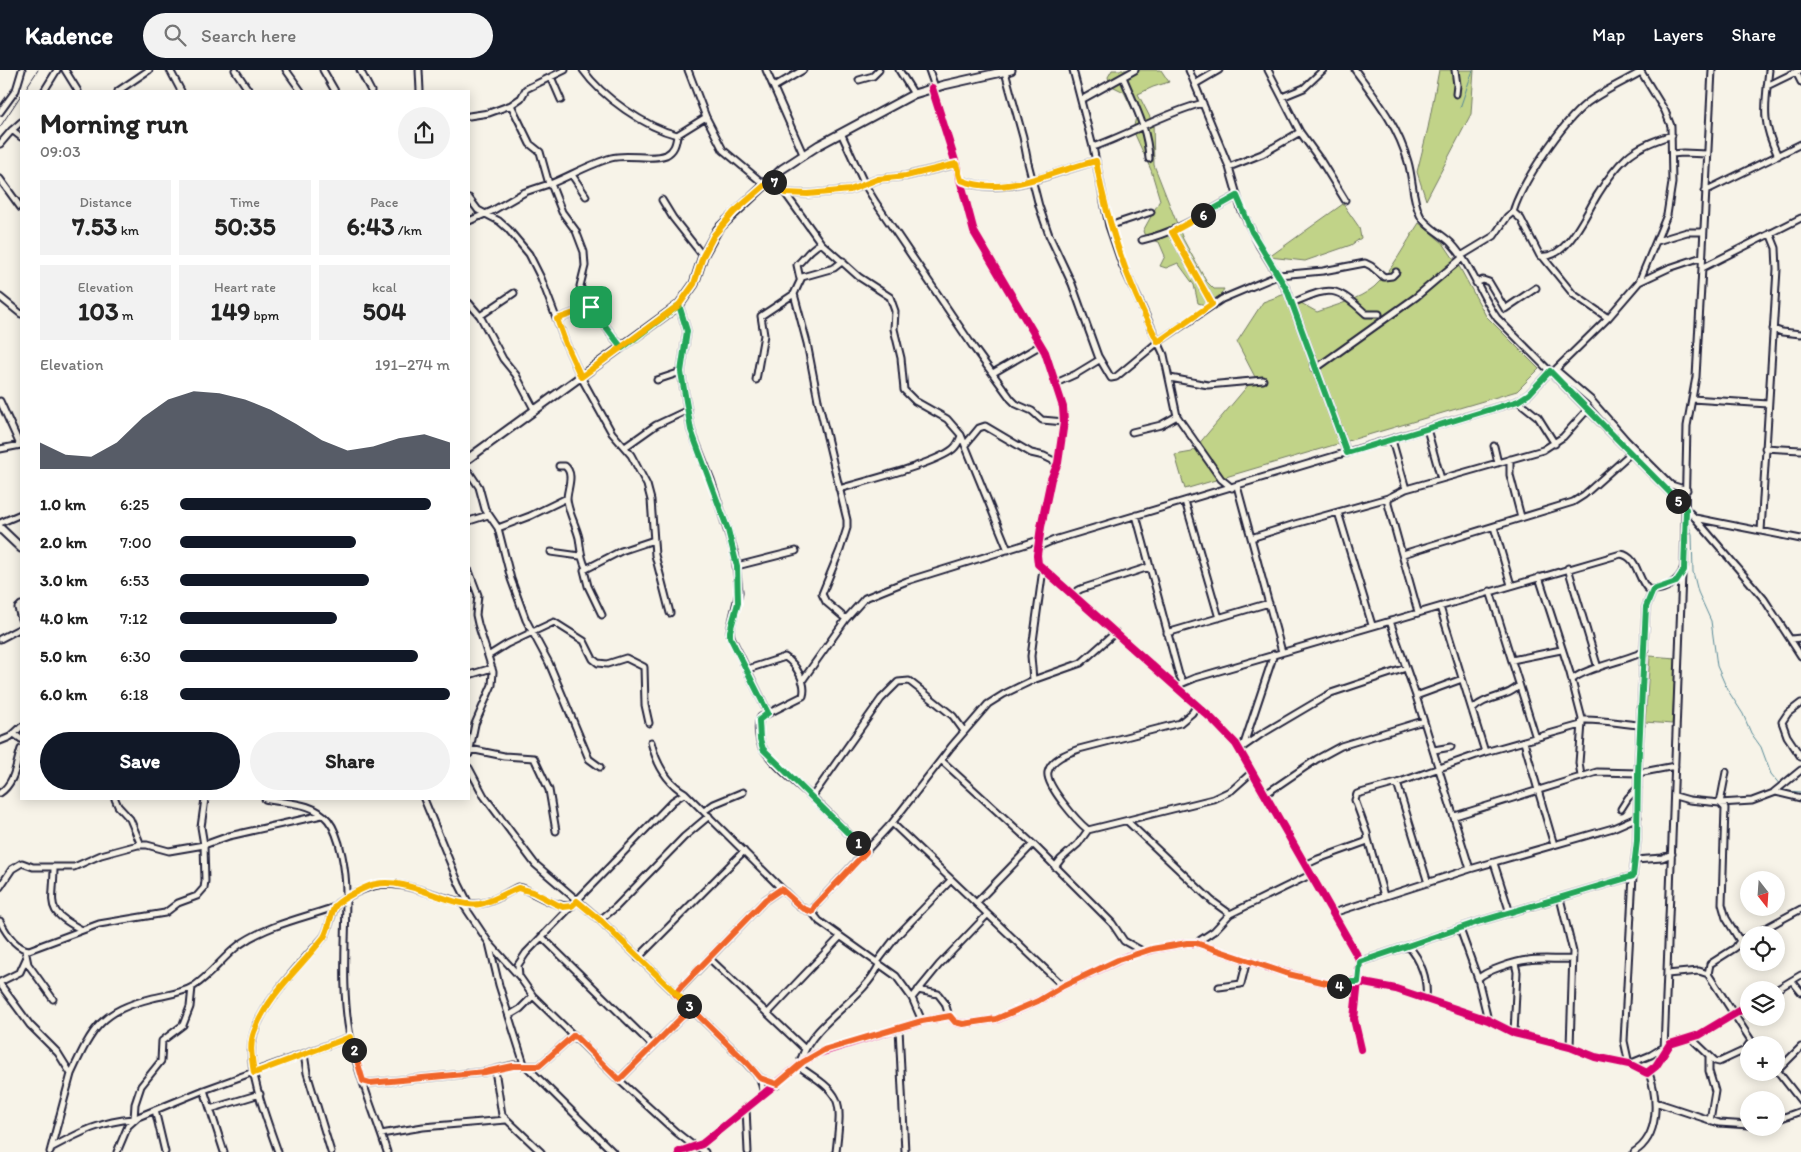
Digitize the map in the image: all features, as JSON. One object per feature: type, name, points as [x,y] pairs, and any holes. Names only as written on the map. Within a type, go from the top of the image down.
[{"type":"street","points":[[0,112],[16,90],[22,70]]},
{"type":"street","points":[[45,90],[57,70]]},
{"type":"street","points":[[65,70],[77,90]]},
{"type":"street","points":[[119,90],[149,70]]},
{"type":"street","points":[[170,70],[181,90]]},
{"type":"street","points":[[235,70],[248,90]]},
{"type":"street","points":[[286,70],[300,90]]},
{"type":"street","points":[[323,70],[334,90]]},
{"type":"street","points":[[360,70],[371,90]]},
{"type":"street","points":[[419,70],[420,90]]},
{"type":"street","points":[[470,116],[489,113],[511,105],[520,98],[526,89],[565,70]]},
{"type":"street","points":[[583,70],[596,85],[644,122],[677,136]]},
{"type":"street","points":[[688,70],[706,117],[723,150],[766,185]]},
{"type":"street","points":[[766,70],[802,154]]},
{"type":"street","points":[[774,87],[803,70]]},
{"type":"street","points":[[860,80],[873,76],[879,70]]},
{"type":"street","points":[[900,70],[914,94]]},
{"type":"street","points":[[929,70],[974,232],[1041,345],[1063,407],[1064,422],[1058,463],[1051,479],[1037,560],[1043,569],[1197,705],[1241,749],[1263,793],[1356,952],[1360,962],[1354,1019],[1361,1049]]},
{"type":"street","points":[[1073,70],[1093,147],[1110,226],[1122,264],[1164,355],[1178,416],[1223,482],[1235,487],[1270,603],[1282,652]]},
{"type":"street","points":[[1081,100],[1135,70]]},
{"type":"street","points":[[1188,70],[1230,167],[1237,196],[1252,232],[1279,275],[1292,303],[1347,453]]},
{"type":"street","points":[[1195,84],[1218,70]]},
{"type":"street","points":[[1268,70],[1300,132],[1321,161],[1345,200]]},
{"type":"street","points":[[1282,97],[1304,88],[1323,70]]},
{"type":"street","points":[[1355,70],[1396,128],[1409,163],[1421,217],[1446,238],[1462,257],[1498,318],[1695,518],[1764,599],[1801,656]]},
{"type":"street","points":[[1455,70],[1458,84],[1456,94]]},
{"type":"street","points":[[1634,1152],[1644,1144],[1650,1133],[1655,1102],[1649,1073],[1664,1050],[1665,1037],[1682,574],[1685,547],[1687,426],[1698,363],[1699,305],[1712,70]]},
{"type":"street","points":[[1768,70],[1765,118],[1770,138],[1778,156]]},
{"type":"street","points":[[470,455],[535,412],[679,305],[694,284],[703,256],[718,229],[782,169],[802,154],[914,94],[934,87],[1008,71],[1024,137],[1031,179],[1049,235],[1072,284],[1099,360],[1111,378],[1212,304],[1279,275],[1323,271],[1365,264],[1372,266],[1384,277],[1392,276],[1396,272]]},
{"type":"street","points":[[1038,547],[1136,515],[1518,401],[1529,394],[1608,318],[1639,282],[1657,241],[1671,197],[1672,135],[1671,126],[1665,111],[1640,71],[1588,103],[1575,114],[1543,158],[1520,196],[1513,212],[1507,217],[1494,236],[1462,257],[1416,297],[1315,369]]},
{"type":"street","points":[[1767,86],[1798,71],[1801,82]]},
{"type":"street","points":[[551,77],[561,100]]},
{"type":"street","points":[[1123,77],[1144,125],[1149,141],[1150,159]]},
{"type":"street","points":[[1093,147],[1172,112],[1203,103]]},
{"type":"street","points":[[511,105],[530,144],[540,152],[550,184],[562,212],[576,231],[584,252],[585,266],[580,286],[591,307],[622,348]]},
{"type":"street","points":[[470,220],[525,192],[550,184],[611,158],[667,154],[673,150],[677,136],[706,117]]},
{"type":"street","points":[[0,144],[20,123]]},
{"type":"street","points":[[12,130],[20,136]]},
{"type":"street","points":[[841,132],[865,185],[1016,404],[1032,411],[1046,421],[1064,422]]},
{"type":"street","points":[[1230,167],[1262,154],[1300,132]]},
{"type":"street","points":[[1543,257],[1567,244],[1582,225],[1602,188],[1628,155],[1652,142],[1672,135]]},
{"type":"street","points":[[1705,191],[1801,144]]},
{"type":"street","points":[[1672,154],[1683,152],[1707,154]]},
{"type":"street","points":[[961,180],[971,184],[1013,185],[1096,161]]},
{"type":"street","points":[[785,193],[822,194],[850,190],[878,179],[906,176],[956,164]]},
{"type":"street","points":[[572,175],[586,196]]},
{"type":"street","points":[[0,179],[20,207]]},
{"type":"street","points":[[772,179],[785,193],[821,243],[859,276],[890,297],[894,311],[894,329],[902,358],[903,386],[907,394],[915,401],[947,419],[961,436],[1008,550]]},
{"type":"street","points":[[1142,240],[1172,232],[1237,196]]},
{"type":"street","points":[[470,200],[475,207],[499,221],[513,234],[529,254],[581,377],[612,433],[631,455],[650,496],[655,555],[670,613]]},
{"type":"street","points":[[662,200],[673,218],[703,256]]},
{"type":"street","points":[[1110,226],[1151,212]]},
{"type":"street","points":[[1513,212],[1521,219],[1537,251],[1573,294],[1608,318]]},
{"type":"street","points":[[1702,268],[1801,218]]},
{"type":"street","points":[[1172,232],[1212,304]]},
{"type":"street","points":[[1657,241],[1687,232],[1703,232]]},
{"type":"street","points":[[1761,531],[1777,259],[1774,240],[1770,233]]},
{"type":"street","points":[[756,380],[764,336],[761,316],[794,294],[800,279],[796,265],[808,251],[821,243]]},
{"type":"street","points":[[1639,282],[1669,268],[1702,257]]},
{"type":"street","points":[[800,279],[834,268],[842,261]]},
{"type":"street","points":[[1476,283],[1483,280],[1489,282],[1505,309],[1536,288]]},
{"type":"street","points":[[1292,303],[1327,290],[1334,290],[1348,298],[1366,314],[1379,314]]},
{"type":"street","points":[[480,316],[514,293]]},
{"type":"street","points":[[794,294],[846,512],[847,528],[834,568],[822,591],[826,602],[846,619]]},
{"type":"street","points":[[0,297],[20,313]]},
{"type":"street","points":[[470,303],[480,316],[503,359],[516,375],[535,412]]},
{"type":"street","points":[[679,305],[687,331],[681,372],[693,438],[733,543],[737,566],[738,603],[730,631],[733,643],[748,669],[768,713]]},
{"type":"street","points":[[557,319],[591,307]]},
{"type":"street","points":[[1773,328],[1782,332],[1801,334]]},
{"type":"street","points":[[993,373],[1041,345]]},
{"type":"street","points":[[1056,383],[1099,360]]},
{"type":"street","points":[[1552,371],[1591,400],[1626,440],[1671,485],[1687,490]]},
{"type":"street","points":[[657,380],[681,372]]},
{"type":"street","points":[[1170,378],[1208,386],[1263,380]]},
{"type":"street","points":[[1526,406],[1529,394]]},
{"type":"street","points":[[1692,399],[1768,404]]},
{"type":"street","points":[[0,401],[20,443]]},
{"type":"street","points":[[1518,401],[1526,406],[1542,422],[1555,444]]},
{"type":"street","points":[[1251,538],[1388,498],[1406,489],[1544,450],[1555,444],[1570,431],[1588,409]]},
{"type":"street","points":[[625,447],[656,425],[688,410]]},
{"type":"street","points":[[1132,432],[1161,425],[1178,416]]},
{"type":"street","points":[[965,445],[979,428],[985,426],[1031,453],[1044,456],[1058,463]]},
{"type":"street","points":[[1427,429],[1441,479]]},
{"type":"street","points":[[839,489],[930,460],[952,450],[961,436]]},
{"type":"street","points":[[1392,440],[1406,489]]},
{"type":"street","points":[[0,449],[20,445]]},
{"type":"street","points":[[1494,446],[1498,462]]},
{"type":"street","points":[[1765,448],[1801,450]]},
{"type":"street","points":[[1403,554],[1566,505],[1580,498],[1631,453]]},
{"type":"street","points":[[1510,459],[1510,475],[1521,517]]},
{"type":"street","points":[[559,466],[565,466],[569,471],[570,484],[567,498],[579,539],[580,556],[586,568]]},
{"type":"street","points":[[470,474],[479,487],[483,506],[498,528],[511,579],[532,634],[549,663],[589,759],[600,767]]},
{"type":"street","points":[[498,528],[530,516],[567,498]]},
{"type":"street","points":[[1388,498],[1388,504],[1418,612]]},
{"type":"street","points":[[1185,501],[1219,618]]},
{"type":"street","points":[[1338,512],[1372,626]]},
{"type":"street","points":[[0,522],[20,514]]},
{"type":"street","points":[[470,521],[488,515]]},
{"type":"street","points":[[1136,515],[1178,675],[1183,682]]},
{"type":"street","points":[[1695,518],[1801,539]]},
{"type":"street","points":[[1494,527],[1511,585]]},
{"type":"street","points":[[0,528],[20,547]]},
{"type":"street","points":[[602,615],[597,608],[584,575],[584,570],[630,548],[654,540]]},
{"type":"street","points":[[802,681],[846,619],[865,598],[880,590],[1039,540]]},
{"type":"street","points":[[737,566],[796,551]]},
{"type":"street","points":[[551,552],[580,556]]},
{"type":"street","points":[[1176,686],[1183,682],[1274,654],[1568,568],[1624,554],[1632,561],[1644,586],[1653,590],[1671,584],[1682,574]]},
{"type":"street","points":[[1072,594],[1081,589],[1149,567]]},
{"type":"street","points":[[1568,568],[1598,668]]},
{"type":"street","points":[[1033,680],[1031,656],[1043,569]]},
{"type":"street","points":[[470,574],[478,595],[476,615],[492,668],[492,685],[475,724],[470,746]]},
{"type":"street","points":[[1539,577],[1570,673],[1582,721],[1578,763],[1581,776]]},
{"type":"street","points":[[1629,1064],[1624,1041],[1638,817],[1638,773],[1646,607],[1653,590]]},
{"type":"street","points":[[1490,591],[1536,738]]},
{"type":"street","points":[[1167,633],[1270,603]]},
{"type":"street","points":[[1440,607],[1485,752]]},
{"type":"street","points":[[1390,620],[1440,767],[1470,869]]},
{"type":"street","points":[[488,656],[507,644],[532,634],[554,622],[584,641],[598,663],[607,664],[626,658],[641,664],[645,671],[645,705],[648,723]]},
{"type":"street","points":[[0,639],[20,629]]},
{"type":"street","points":[[812,912],[815,906],[892,823],[976,716],[996,698],[1033,680],[1081,663],[1116,632]]},
{"type":"street","points":[[1791,639],[1801,638]]},
{"type":"street","points":[[1512,660],[1561,650]]},
{"type":"street","points":[[1570,673],[1578,674],[1625,660],[1645,651]]},
{"type":"street","points":[[1241,749],[1274,654]]},
{"type":"street","points":[[748,669],[785,657],[790,660],[802,681],[803,696],[768,713],[759,720],[760,739],[763,749],[866,852]]},
{"type":"street","points":[[470,675],[492,668]]},
{"type":"street","points":[[1241,749],[1331,693],[1352,684],[1406,668]]},
{"type":"street","points":[[1572,680],[1578,674]]},
{"type":"street","points":[[1416,696],[1462,679]]},
{"type":"street","points":[[812,797],[881,699],[898,682],[909,682],[918,688],[953,716],[964,731]]},
{"type":"street","points":[[1472,710],[1481,701],[1510,692],[1519,685]]},
{"type":"street","points":[[1801,703],[1788,712],[1782,722],[1787,736],[1801,757]]},
{"type":"street","points":[[1088,830],[1074,817],[1050,782],[1048,774],[1052,765],[1063,756],[1079,749],[1180,723],[1192,714],[1197,705]]},
{"type":"street","points":[[1384,896],[1355,795],[1366,790],[1398,783],[1485,752],[1578,726],[1582,721],[1597,719],[1621,724],[1641,725]]},
{"type":"street","points":[[1263,793],[1270,791],[1316,759],[1340,746],[1423,721]]},
{"type":"street","points":[[0,741],[14,734],[20,728]]},
{"type":"street","points":[[14,734],[20,738]]},
{"type":"street","points":[[650,742],[657,761],[672,783],[704,811],[802,908],[812,912],[840,937],[896,976],[912,998],[922,1021]]},
{"type":"street","points":[[1524,742],[1554,845]]},
{"type":"street","points":[[1434,750],[1451,747]]},
{"type":"street","points":[[470,751],[534,758],[549,790],[556,831]]},
{"type":"street","points":[[0,793],[13,778],[20,753]]},
{"type":"street","points":[[941,760],[1033,844],[1112,923],[1124,941],[1144,952]]},
{"type":"street","points":[[1455,816],[1600,771],[1638,773],[1675,766]]},
{"type":"street","points":[[470,770],[476,784],[527,855],[546,875],[600,920],[742,1058],[760,1078],[764,1094]]},
{"type":"street","points":[[1675,796],[1689,800],[1720,803],[1752,801],[1774,792],[1801,770]]},
{"type":"street","points":[[1055,867],[1078,844],[1088,830],[1223,795],[1240,784],[1252,772]]},
{"type":"street","points":[[1720,803],[1726,772]]},
{"type":"street","points":[[1398,783],[1428,883]]},
{"type":"street","points":[[1621,810],[1628,798],[1638,788]]},
{"type":"street","points":[[704,811],[714,804],[743,792]]},
{"type":"street","points":[[1774,792],[1801,798]]},
{"type":"street","points":[[519,976],[518,965],[520,960],[674,801],[685,793]]},
{"type":"street","points":[[115,800],[118,806],[130,819],[141,845]]},
{"type":"street","points":[[25,950],[34,949],[82,930],[119,919],[141,918],[165,913],[178,903],[197,896],[204,888],[205,881],[204,845],[201,827],[205,800]]},
{"type":"street","points":[[273,800],[298,803],[322,815],[332,827],[342,858],[346,874],[345,983],[350,1037],[385,1151]]},
{"type":"street","points":[[424,800],[466,904],[489,944],[519,976],[533,996],[619,1080],[676,1132],[705,1152]]},
{"type":"street","points":[[1720,803],[1726,810],[1722,904],[1726,918],[1740,939]]},
{"type":"street","points":[[0,887],[12,869],[22,863],[33,867],[74,867],[101,855],[141,845],[169,851],[204,845],[229,836],[322,815]]},
{"type":"street","points":[[600,920],[616,907],[684,836],[709,816]]},
{"type":"street","points":[[1333,913],[1470,869],[1618,826],[1638,817]]},
{"type":"street","points":[[1127,821],[1201,892],[1219,908],[1230,914]]},
{"type":"street","points":[[892,823],[1063,986]]},
{"type":"street","points":[[1305,865],[1318,858],[1360,846],[1368,839]]},
{"type":"street","points":[[976,903],[1033,844]]},
{"type":"street","points":[[638,958],[744,851]]},
{"type":"street","points":[[1635,860],[1662,858],[1672,854]]},
{"type":"street","points":[[1494,863],[1510,913]]},
{"type":"street","points":[[54,867],[52,899],[54,909],[57,914],[82,930]]},
{"type":"street","points":[[1196,943],[1214,931],[1230,914],[1310,875]]},
{"type":"street","points":[[1360,962],[1510,913],[1633,876]]},
{"type":"street","points":[[803,1062],[801,1059],[805,1049],[818,1032],[875,974],[878,964],[896,938],[951,880]]},
{"type":"street","points":[[50,1150],[71,1074],[88,1039],[100,1023],[108,1016],[132,1003],[192,987],[204,979],[237,946],[277,925],[335,907],[370,885],[383,883],[429,892],[466,904],[479,904],[489,901],[518,888],[533,892],[563,907],[572,906]]},
{"type":"street","points":[[675,994],[765,900],[781,889]]},
{"type":"street","points":[[1560,898],[1572,943],[1570,1047]]},
{"type":"street","points":[[278,1152],[254,1073],[252,1040],[258,1024],[271,1001],[297,966],[324,937],[335,907]]},
{"type":"street","points":[[1769,926],[1801,908]]},
{"type":"street","points":[[912,998],[939,965],[987,915]]},
{"type":"street","points":[[0,921],[7,934],[25,950],[26,959],[53,999]]},
{"type":"street","points":[[1460,929],[1478,980],[1488,1020]]},
{"type":"street","points":[[542,937],[652,1045]]},
{"type":"street","points":[[768,1013],[840,937]]},
{"type":"street","points":[[1708,974],[1710,964],[1735,948],[1740,942]]},
{"type":"street","points":[[918,990],[938,994],[955,1022],[963,1024],[996,1019],[1038,1001],[1063,986],[1118,960],[1179,944],[1196,943],[1329,984],[1340,986],[1350,982],[1358,982],[1396,989],[1488,1020],[1514,1033],[1570,1047],[1594,1057],[1629,1064],[1649,1073]]},
{"type":"street","points":[[489,944],[499,985],[526,1067],[613,1152]]},
{"type":"street","points":[[1408,946],[1415,955],[1426,980],[1426,998]]},
{"type":"street","points":[[709,958],[805,1049]]},
{"type":"street","points":[[26,959],[20,972],[0,983],[30,1025],[58,1053],[71,1074]]},
{"type":"street","points":[[1478,980],[1481,975],[1515,963],[1532,960],[1572,959]]},
{"type":"street","points":[[1219,987],[1241,984],[1247,960]]},
{"type":"street","points":[[1514,1033],[1517,972],[1515,963]]},
{"type":"street","points":[[1667,974],[1699,970],[1708,974],[1748,1036]]},
{"type":"street","points":[[1785,985],[1801,975]]},
{"type":"street","points":[[1792,981],[1801,992]]},
{"type":"street","points":[[118,1152],[124,1133],[134,1119],[135,1104],[141,1086],[161,1061],[162,1041],[183,1025],[187,1016],[192,987]]},
{"type":"street","points":[[510,1015],[520,1009],[533,996]]},
{"type":"street","points":[[619,1080],[691,1008]]},
{"type":"street","points":[[1629,1064],[1664,1050],[1675,1042],[1691,1038],[1740,1010]]},
{"type":"street","points":[[680,1152],[696,1147],[803,1062],[824,1050],[922,1021],[950,1016]]},
{"type":"street","points":[[899,1028],[905,1152]]},
{"type":"street","points":[[535,1074],[539,1066],[574,1035]]},
{"type":"street","points":[[50,1150],[91,1127],[119,1120],[134,1119],[204,1090],[350,1037]]},
{"type":"street","points":[[1665,1037],[1675,1042]]},
{"type":"street","points":[[1691,1038],[1715,1061],[1725,1060],[1740,1052]]},
{"type":"street","points":[[1785,1062],[1801,1047]]},
{"type":"street","points":[[304,1054],[331,1152]]},
{"type":"street","points":[[1709,1056],[1709,1071],[1715,1091],[1710,1121]]},
{"type":"street","points":[[363,1081],[370,1083],[495,1070],[513,1066],[539,1066]]},
{"type":"street","points":[[798,1066],[830,1089],[837,1097],[839,1104],[836,1152]]},
{"type":"street","points":[[495,1070],[502,1115],[541,1152]]},
{"type":"street","points":[[760,1078],[777,1084]]},
{"type":"street","points":[[1785,1080],[1801,1101]]},
{"type":"street","points":[[204,1090],[224,1152]]},
{"type":"street","points":[[210,1109],[260,1094]]},
{"type":"street","points":[[1655,1102],[1710,1121],[1740,1125]]},
{"type":"street","points":[[746,1108],[748,1152]]},
{"type":"street","points":[[155,1110],[165,1152]]},
{"type":"street","points":[[1785,1117],[1801,1111]]},
{"type":"street","points":[[381,1134],[423,1127],[506,1120]]},
{"type":"green space","points":[[1112,70],[1161,70],[1169,82],[1138,94],[1153,123],[1154,165],[1183,239],[1206,281],[1214,289],[1224,289],[1220,296],[1205,305],[1198,303],[1194,285],[1178,263],[1166,268],[1160,266],[1165,256],[1159,242],[1146,239],[1143,231],[1160,200],[1151,170],[1133,130],[1136,117],[1124,92],[1110,85],[1108,77]]},
{"type":"green space","points":[[1439,70],[1474,70],[1471,114],[1426,200],[1417,172]]},
{"type":"green space","points":[[1343,204],[1359,227],[1361,238],[1351,245],[1305,261],[1269,257]]},
{"type":"green space","points":[[1419,223],[1443,243],[1460,268],[1486,316],[1539,369],[1517,391],[1185,489],[1175,455],[1192,452],[1255,377],[1237,342],[1263,302],[1285,294],[1317,312],[1347,302],[1368,292],[1387,273]]},
{"type":"green space","points":[[1650,656],[1676,658],[1672,724],[1645,722]]},
{"type":"waterway","points":[[1460,108],[1473,70]]},
{"type":"waterway","points":[[1689,526],[1692,534],[1693,572],[1698,592],[1711,621],[1717,666],[1727,689],[1743,714],[1751,733],[1761,747],[1771,774],[1781,786]]},
{"type":"waterway","points":[[1783,789],[1801,792]]},
{"type":"railway","points":[[25,90],[38,70]]},
{"type":"railway","points":[[0,127],[20,97]]},
{"type":"cycle path","points":[[932,88],[956,164],[974,232],[1045,352],[1063,407],[1064,422],[1058,463],[1051,479],[1041,527],[1037,555],[1038,564],[1212,719],[1236,744],[1358,957],[1360,962],[1354,1019],[1361,1049]]},
{"type":"cycle path","points":[[679,1152],[702,1144],[803,1062],[816,1054],[922,1021],[949,1016],[955,1022],[963,1024],[997,1019],[1038,1001],[1063,986],[1128,956],[1187,943],[1196,943],[1275,970],[1329,984],[1340,986],[1353,981],[1396,989],[1488,1020],[1514,1033],[1570,1047],[1595,1057],[1629,1064],[1647,1073],[1656,1066],[1670,1044],[1699,1035],[1740,1010]]},
{"type":"route","points":[[591,307],[573,315],[557,319],[581,377],[610,356],[661,319],[679,305],[694,284],[703,256],[714,235],[734,212],[772,179],[785,193],[822,194],[850,190],[878,179],[899,178],[956,164],[961,180],[977,185],[1008,186],[1096,161],[1102,195],[1122,264],[1158,342],[1212,304],[1172,232],[1237,196],[1252,232],[1287,290],[1347,453],[1518,401],[1529,394],[1550,371],[1686,509],[1684,570],[1676,582],[1653,590],[1646,607],[1638,773],[1637,841],[1633,876],[1481,921],[1360,962],[1358,982],[1353,981],[1343,986],[1288,974],[1230,954],[1212,950],[1196,943],[1152,949],[1118,960],[1063,986],[1038,1001],[996,1019],[971,1024],[958,1024],[950,1016],[922,1021],[824,1050],[803,1062],[777,1084],[760,1078],[691,1008],[659,978],[600,920],[577,901],[572,906],[563,907],[533,892],[518,888],[479,904],[463,904],[429,892],[383,883],[370,885],[341,901],[335,907],[329,928],[324,937],[297,966],[271,1001],[255,1030],[252,1040],[251,1050],[254,1073],[350,1037],[363,1081],[370,1083],[434,1075],[485,1072],[513,1066],[529,1068],[539,1066],[574,1035],[619,1080],[691,1008],[675,994],[681,987],[694,973],[733,932],[765,900],[781,889],[802,908],[812,912],[815,906],[866,852],[812,797],[783,771],[763,749],[761,744],[759,720],[768,713],[748,669],[730,637],[731,626],[738,603],[739,578],[733,543],[711,480],[695,446],[691,430],[681,372],[687,331],[679,305],[661,319],[622,348],[610,333],[591,307]]}]
